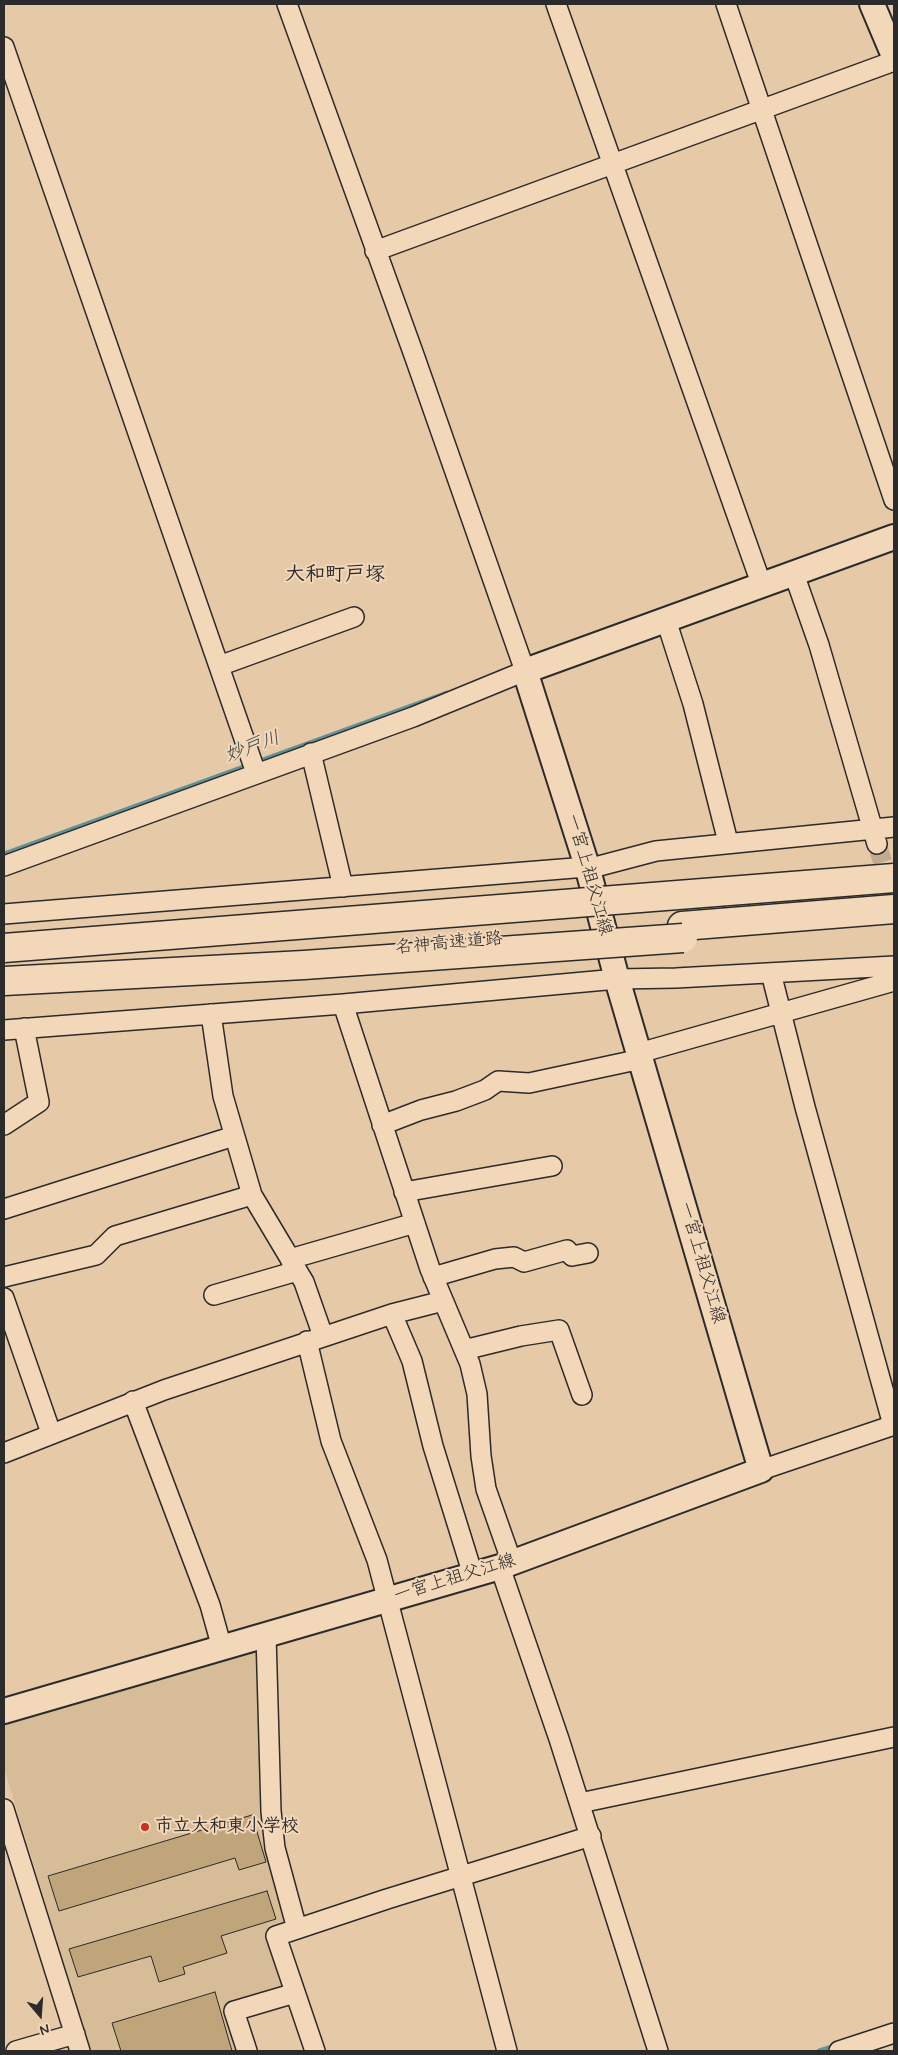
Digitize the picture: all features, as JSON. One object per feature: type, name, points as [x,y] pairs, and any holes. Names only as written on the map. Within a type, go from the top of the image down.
[{"type":"highway","points":[[4,946],[137,927],[894,868]]},
{"type":"highway","name":"名神高速道路","points":[[4,946],[894,878]]},
{"type":"highway","name":"名神高速道路","points":[[4,980],[894,909]]},
{"type":"highway","points":[[4,980],[304,965],[894,924]]},
{"type":"main road","points":[[872,4],[894,56]]},
{"type":"main road","points":[[525,671],[894,537]]},
{"type":"main road","name":"一宮上祖父江線","points":[[4,1711],[506,1565],[761,1470],[617,979],[587,866],[525,671]]},
{"type":"street","points":[[4,866],[254,766],[311,753],[414,717],[525,671],[287,4]]},
{"type":"street","points":[[556,4],[762,586]]},
{"type":"street","points":[[726,4],[894,500]]},
{"type":"street","points":[[4,48],[254,766]]},
{"type":"street","points":[[375,251],[894,61]]},
{"type":"street","points":[[794,574],[819,645],[875,837]]},
{"type":"street","points":[[219,666],[354,617]]},
{"type":"street","points":[[666,620],[693,704],[728,842]]},
{"type":"street","points":[[311,753],[343,887]]},
{"type":"street","points":[[4,914],[599,866],[656,851],[728,842],[875,837],[894,827]]},
{"type":"street","points":[[4,1030],[343,1004],[617,979],[894,966]]},
{"type":"street","points":[[761,1470],[894,1425],[780,1013],[771,973]]},
{"type":"street","points":[[382,1125],[421,1110],[456,1101],[484,1090],[498,1081],[529,1083],[640,1056],[780,1013],[894,981]]},
{"type":"street","points":[[343,1004],[433,1277],[470,1364],[477,1394],[480,1456],[486,1490],[506,1565],[658,2051]]},
{"type":"street","points":[[211,1014],[223,1096],[252,1195],[304,1282],[331,1442],[368,1536],[388,1600],[507,2051]]},
{"type":"street","points":[[4,1125],[39,1102],[24,1028]]},
{"type":"street","points":[[4,1209],[234,1136]]},
{"type":"street","points":[[404,1192],[552,1166]]},
{"type":"street","points":[[4,1277],[96,1255],[115,1236],[252,1195]]},
{"type":"street","points":[[214,1294],[414,1223]]},
{"type":"street","points":[[433,1277],[495,1259],[514,1257],[524,1262],[567,1250],[572,1256],[588,1253]]},
{"type":"street","points":[[4,1298],[51,1433]]},
{"type":"street","points":[[4,1453],[133,1401],[392,1314],[443,1301]]},
{"type":"street","points":[[392,1314],[412,1361],[433,1446],[473,1575]]},
{"type":"street","points":[[464,1350],[521,1336],[559,1330],[582,1395]]},
{"type":"street","points":[[133,1401],[210,1605],[222,1648]]},
{"type":"street","points":[[266,1636],[271,1811],[275,1848],[297,1929]]},
{"type":"street","points":[[580,1803],[894,1737]]},
{"type":"street","points":[[4,1809],[77,2043],[16,2051]]},
{"type":"street","points":[[315,2051],[276,1936],[591,1836]]},
{"type":"street","points":[[247,2051],[234,2011],[295,1993]]},
{"type":"street","points":[[839,2051],[894,2033]]},
{"type":"shaded area","name":"市立大和東小学校","points":[[262,1648],[289,1922],[269,1930],[289,1989],[225,2007],[239,2051],[91,2051],[4,1768],[4,1723]]},
{"type":"building","points":[[252,1815],[266,1862],[239,1870],[235,1858],[59,1911],[48,1876]]},
{"type":"building","points":[[267,1891],[276,1919],[221,1936],[227,1953],[183,1967],[185,1974],[159,1982],[151,1956],[78,1977],[69,1949]]},
{"type":"building","points":[[215,1992],[232,2051],[121,2051],[112,2023]]},
{"type":"waterway","name":"妙戸川","points":[[4,854],[447,693]]},
{"type":"waterway","points":[[819,2051],[837,2045]]},
{"type":"tunnel","points":[[877,844],[894,899]]},
{"type":"place","name":"市立大和東小学校","points":[[145,1827]]},
{"type":"district","name":"大和町戸塚","points":[[335,576]]}]
